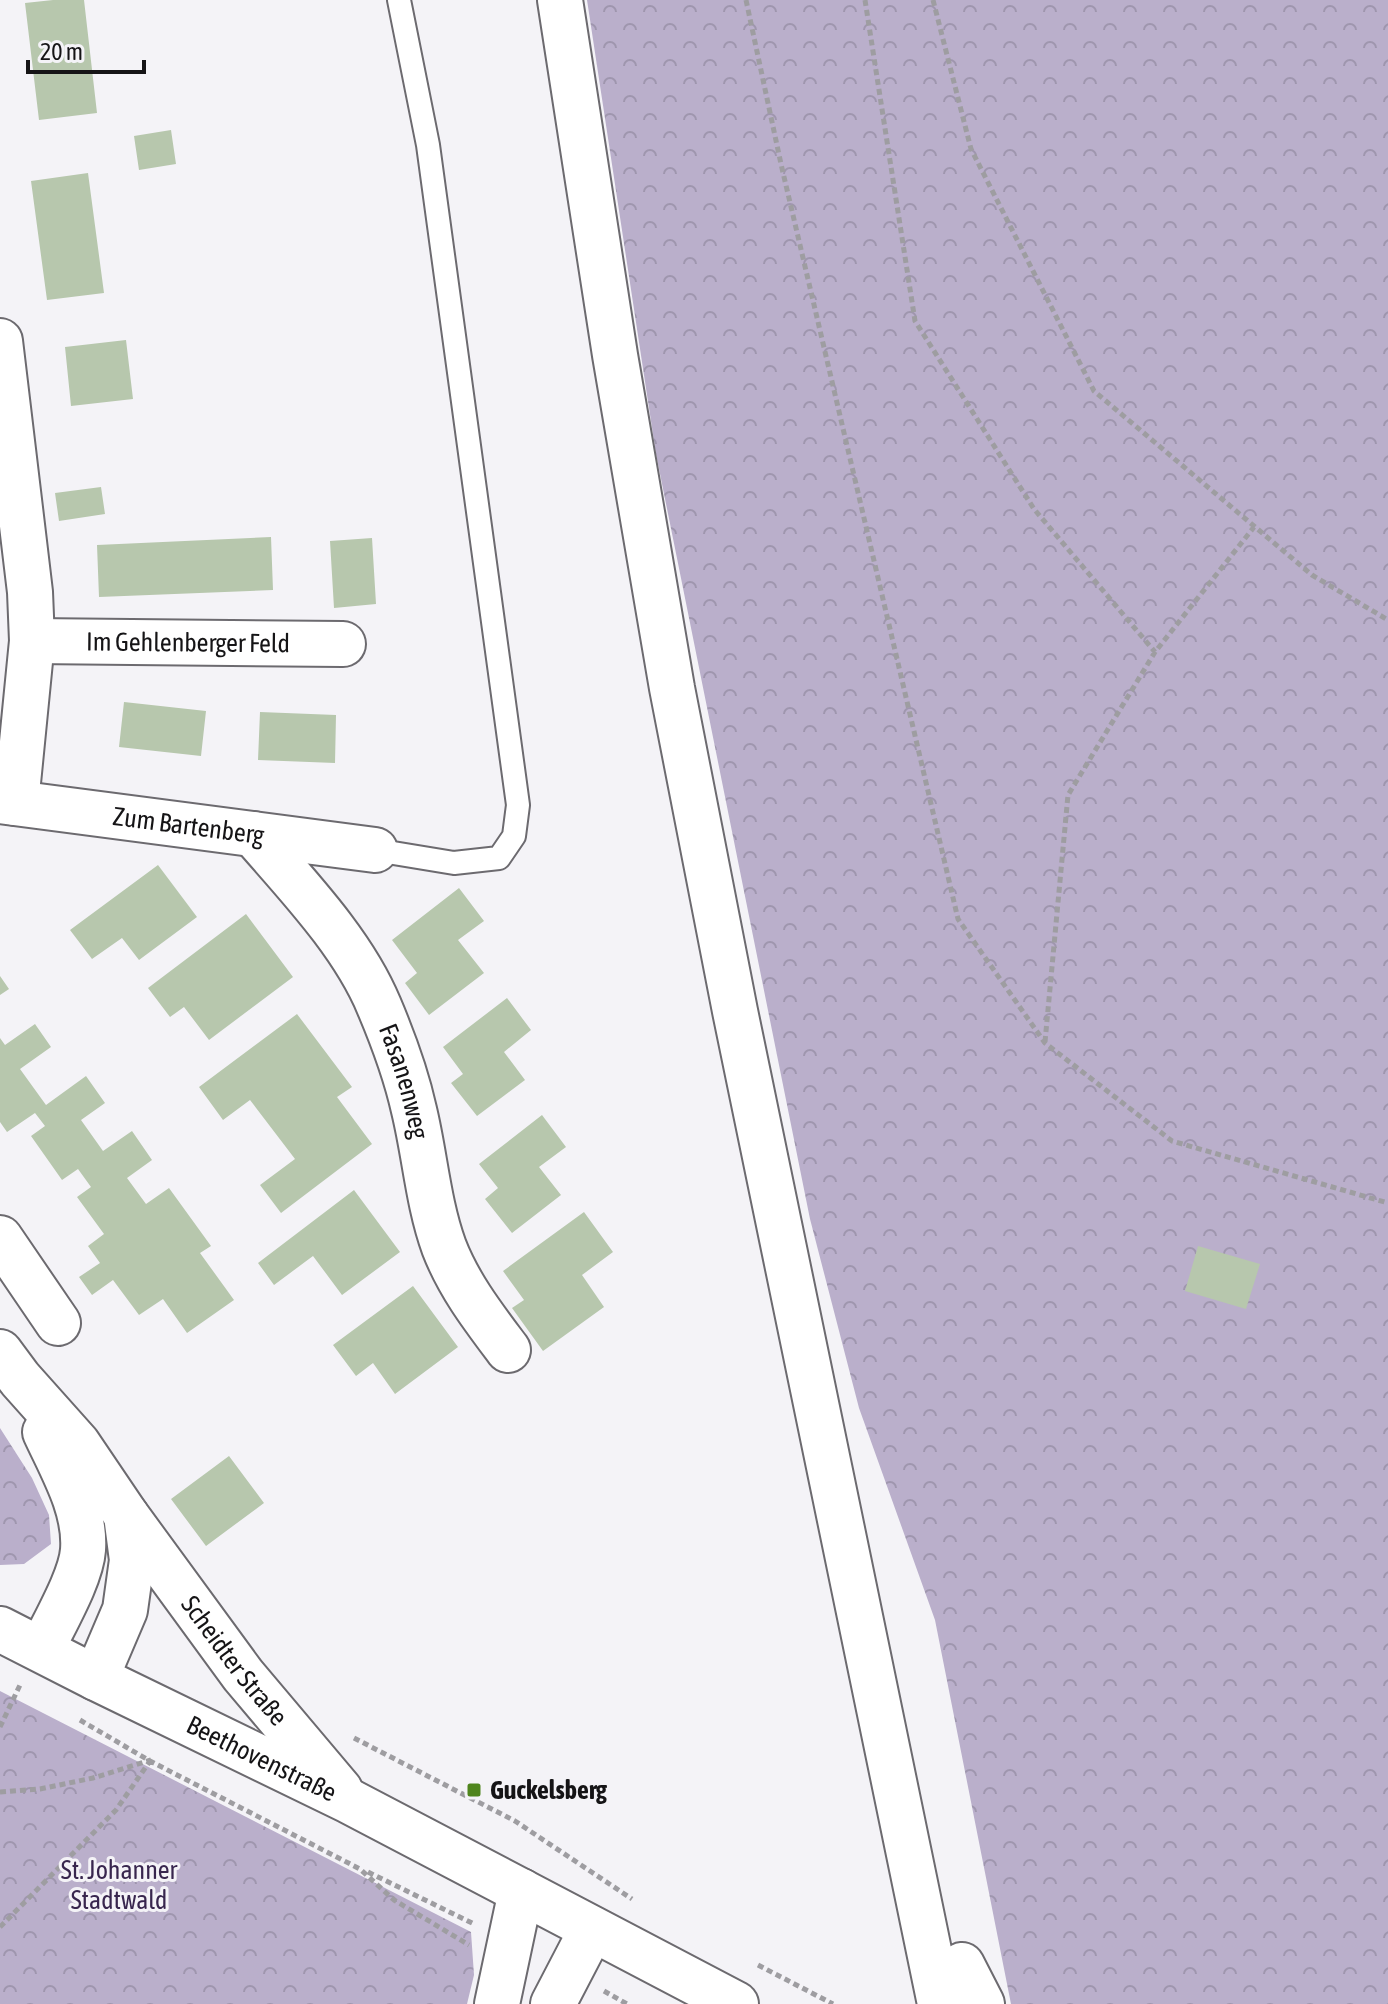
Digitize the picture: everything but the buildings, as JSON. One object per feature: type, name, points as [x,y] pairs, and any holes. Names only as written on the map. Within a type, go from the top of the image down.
[{"type":"main road","points":[[560,0],[615,355],[672,688],[825,1447],[954,1963],[982,2004]]},
{"type":"main road","points":[[0,341],[30,592],[32,641],[8,802]]},
{"type":"main road","name":"Im Gehlenberger Feld","points":[[32,641],[343,644]]},
{"type":"main road","name":"Zum Bartenberg","points":[[8,802],[375,850]]},
{"type":"main road","name":"Fasanenweg","points":[[253,834],[323,917],[378,1002],[414,1108],[444,1247],[478,1310],[508,1350]]},
{"type":"main road","points":[[0,1238],[58,1323]]},
{"type":"main road","name":"Scheidter Straße","points":[[10,1366],[78,1444],[243,1675],[349,1801]]},
{"type":"main road","name":"Scheidter Straße","points":[[10,1366],[70,1488],[83,1523],[83,1553],[73,1583],[31,1667]]},
{"type":"main road","name":"Scheidter Straße","points":[[96,1678],[125,1610],[132,1560],[126,1515]]},
{"type":"main road","name":"Beethovenstraße","points":[[0,1629],[31,1667],[96,1678],[174,1715],[349,1801],[736,2004]]},
{"type":"main road","points":[[501,1984],[521,1891]]},
{"type":"main road","points":[[553,2004],[592,1929]]},
{"type":"main road","points":[[940,2004],[954,1963]]},
{"type":"lane","points":[[375,850],[454,863],[499,858],[514,836],[518,805],[428,145],[399,0]]},
{"type":"path","points":[[746,0],[958,919],[1045,1043],[1172,1141],[1388,1203]]},
{"type":"path","points":[[865,0],[915,321],[1034,509],[1155,652]]},
{"type":"path","points":[[933,0],[971,149],[1094,391],[1312,575],[1388,620]]},
{"type":"path","points":[[1045,1043],[1068,795],[1155,652],[1254,527]]},
{"type":"path","points":[[10,1679],[31,1667]]},
{"type":"path","points":[[72,1715],[150,1761],[360,1869],[476,1924]]},
{"type":"path","points":[[0,1927],[116,1810],[150,1761],[174,1715]]},
{"type":"path","points":[[342,1732],[515,1821],[611,1886]]},
{"type":"path","points":[[0,1792],[40,1789],[93,1778],[150,1761]]},
{"type":"path","points":[[360,1869],[394,1900],[461,1941],[501,1984]]},
{"type":"path","points":[[620,2001],[627,2004]]},
{"type":"green space","points":[[587,0],[1388,0],[1388,2004],[1011,2004],[935,1620],[859,1408],[810,1219],[656,454]]},
{"type":"green space","points":[[0,1428],[32,1478],[49,1515],[51,1544],[24,1564],[0,1565]]},
{"type":"green space","name":"St. Johanner Stadtwald","points":[[0,1691],[471,1932],[474,1975],[467,2004],[0,2004]]},
{"type":"place","name":"Guckelsberg","points":[[474,1790]]}]
